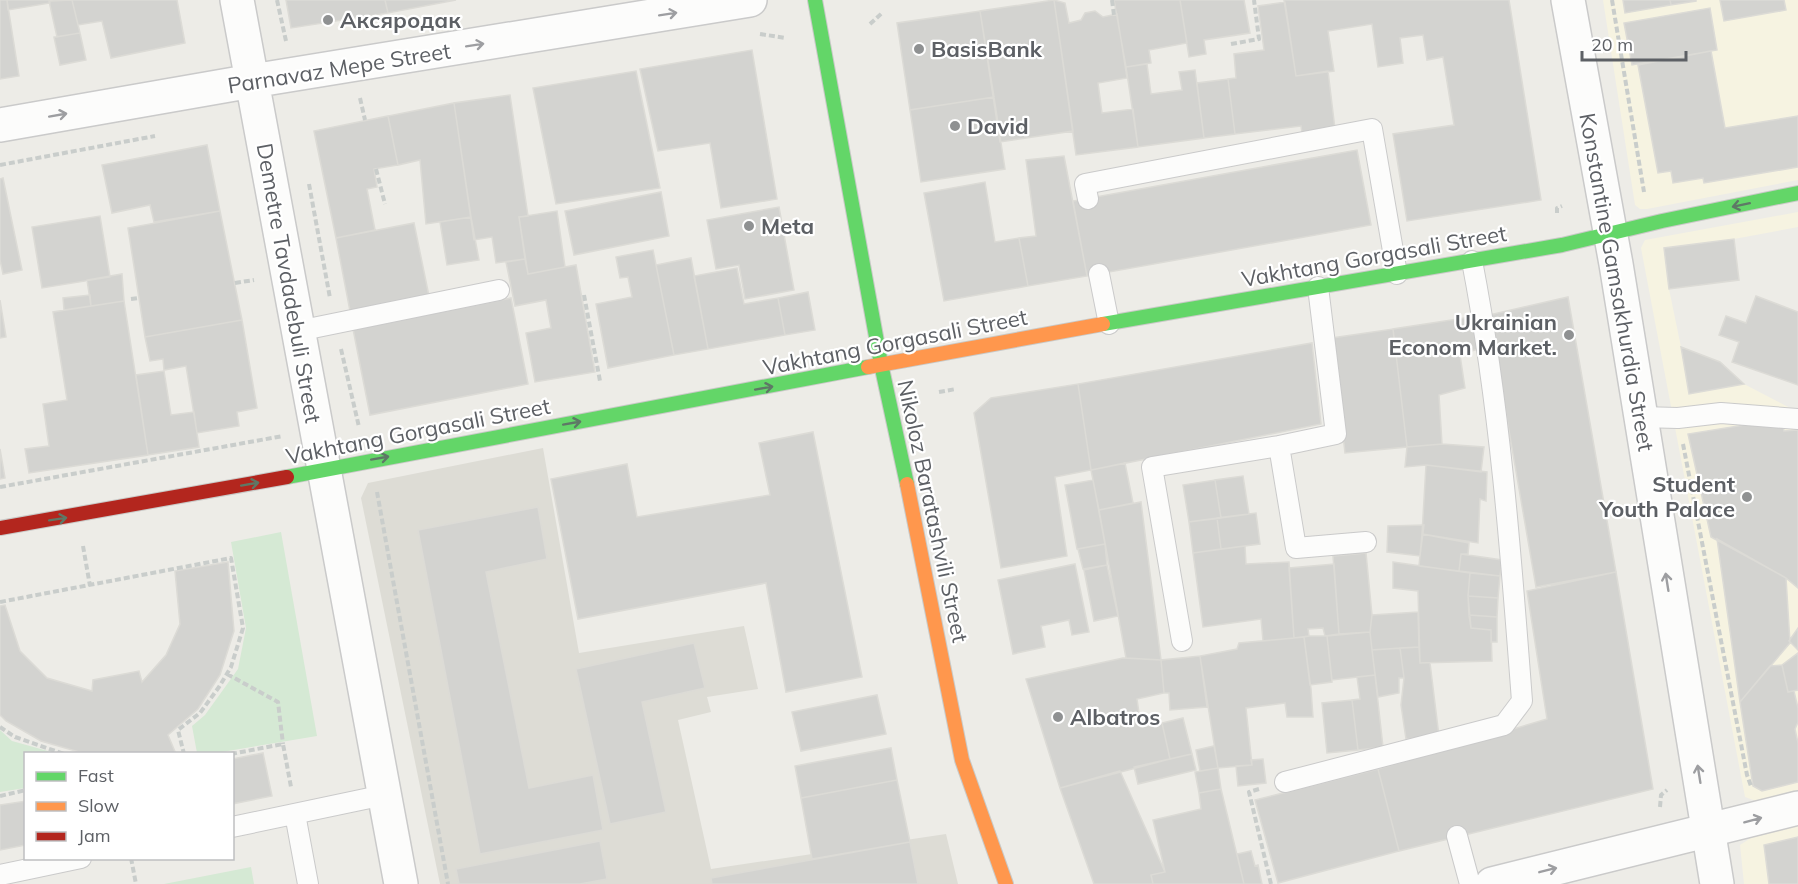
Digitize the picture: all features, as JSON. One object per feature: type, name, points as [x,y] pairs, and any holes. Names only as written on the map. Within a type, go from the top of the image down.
[{"type":"street","name":"Demetre Tavdadebuli Street","points":[[237,0],[401,884]]},
{"type":"street","name":"Parnavaz Mepe Street","points":[[0,126],[252,81],[750,0]]},
{"type":"street","name":"Nikoloz Baratashvili Street","points":[[815,0],[881,364],[894,414],[962,760],[1006,884]]},
{"type":"street","name":"Konstantine Gamsakhurdia Street","points":[[1568,0],[1610,233],[1717,884]]},
{"type":"street","name":"Vakhtang Gorgasali Street","points":[[0,528],[323,470],[833,375],[881,364],[1562,245],[1798,193]]},
{"type":"street","points":[[1492,884],[1709,832],[1798,808]]},
{"type":"lane","points":[[1088,199],[1085,184],[1372,129],[1397,274]]},
{"type":"lane","points":[[1285,782],[1435,748],[1504,725],[1522,701],[1507,518],[1483,317],[1472,261]]},
{"type":"lane","points":[[1098,274],[1109,324]]},
{"type":"lane","points":[[1182,641],[1152,467],[1336,434],[1318,287]]},
{"type":"lane","points":[[298,331],[499,290]]},
{"type":"lane","points":[[1640,417],[1678,418],[1721,412],[1798,419]]},
{"type":"lane","points":[[1279,446],[1296,548],[1366,542]]},
{"type":"lane","points":[[234,827],[384,795]]},
{"type":"lane","points":[[295,814],[308,884]]},
{"type":"lane","points":[[1458,837],[1470,884]]},
{"type":"lane","points":[[0,875],[71,860]]},
{"type":"path","points":[[277,0],[287,45]]},
{"type":"path","points":[[1112,0],[1114,15]]},
{"type":"path","points":[[1231,44],[1259,39],[1254,0]]},
{"type":"path","points":[[1611,0],[1645,197]]},
{"type":"path","points":[[870,24],[882,14]]},
{"type":"path","points":[[360,99],[365,120]]},
{"type":"path","points":[[0,165],[160,135]]},
{"type":"path","points":[[376,169],[385,204]]},
{"type":"path","points":[[307,177],[334,323],[361,432]]},
{"type":"path","points":[[1557,208],[1562,206]]},
{"type":"path","points":[[235,283],[258,279]]},
{"type":"path","points":[[584,295],[600,381]]},
{"type":"path","points":[[131,299],[139,298]]},
{"type":"path","points":[[939,393],[956,389]]},
{"type":"path","points":[[1678,418],[1747,775],[1753,790]]},
{"type":"path","points":[[0,487],[286,436]]},
{"type":"path","points":[[376,489],[448,884]]},
{"type":"path","points":[[0,602],[231,558],[243,628],[227,674],[200,713],[178,730],[184,752]]},
{"type":"path","points":[[227,674],[278,702],[295,814]]},
{"type":"path","points":[[0,727],[15,737],[61,752]]},
{"type":"path","points":[[234,752],[283,744]]},
{"type":"path","points":[[1741,776],[1747,775]]},
{"type":"path","points":[[1271,884],[1249,792],[1285,782]]},
{"type":"path","points":[[0,795],[24,790]]},
{"type":"path","points":[[1660,808],[1661,795]]},
{"type":"path","points":[[131,860],[136,884]]},
{"type":"shaded area","points":[[1603,0],[1798,0],[1798,180],[1647,209],[1640,209],[1635,205]]},
{"type":"shaded area","points":[[1798,212],[1798,227],[1734,239],[1739,280],[1669,289],[1681,347],[1720,362],[1744,384],[1798,412],[1798,790],[1756,801],[1745,797],[1641,248],[1645,240]]},
{"type":"shaded area","points":[[543,448],[579,653],[744,626],[758,689],[707,697],[711,712],[678,720],[711,869],[946,834],[958,884],[440,884],[361,498],[368,483]]},
{"type":"shaded area","points":[[1798,824],[1798,884],[1744,884],[1740,845],[1757,834]]},
{"type":"green space","points":[[281,532],[317,736],[222,752],[197,752],[192,726],[205,715],[238,669],[246,628],[231,542]]},
{"type":"green space","points":[[0,730],[12,741],[51,752],[24,752],[24,788],[0,792]]},
{"type":"green space","points":[[251,867],[254,884],[164,884]]},
{"type":"building","points":[[0,0],[7,0],[19,76],[0,79]]},
{"type":"building","points":[[7,0],[49,0],[50,3],[8,10]]},
{"type":"building","points":[[72,0],[80,33],[57,37],[49,1]]},
{"type":"building","points":[[72,0],[177,0],[185,43],[111,58],[102,21],[78,25]]},
{"type":"building","points":[[286,0],[385,0],[388,13],[291,28]]},
{"type":"building","points":[[385,0],[456,0],[388,13]]},
{"type":"building","points":[[1054,0],[1073,131],[1000,142],[980,11]]},
{"type":"building","points":[[1054,0],[1065,3],[1069,23],[1081,20],[1085,13],[1095,11],[1103,17],[1117,14],[1127,78],[1098,83],[1102,113],[1133,109],[1138,147],[1076,155]]},
{"type":"building","points":[[1114,0],[1180,0],[1187,43],[1149,50],[1151,63],[1126,67]]},
{"type":"building","points":[[1180,0],[1244,0],[1250,33],[1204,40],[1206,54],[1189,57]]},
{"type":"building","points":[[1284,0],[1509,0],[1541,200],[1407,221],[1393,134],[1454,125],[1443,57],[1427,60],[1423,35],[1400,38],[1403,63],[1378,67],[1372,24],[1328,31],[1334,71],[1296,76]]},
{"type":"building","points":[[1623,0],[1670,0],[1671,5],[1625,13]]},
{"type":"building","points":[[1670,0],[1696,0],[1696,1],[1671,5]]},
{"type":"building","points":[[1720,0],[1784,0],[1786,10],[1724,21]]},
{"type":"building","points":[[1285,2],[1296,76],[1328,71],[1335,129],[1302,133],[1301,126],[1235,134],[1228,79],[1236,78],[1234,54],[1264,50],[1258,6]]},
{"type":"building","points":[[1710,8],[1717,50],[1632,65],[1624,23]]},
{"type":"building","points":[[980,11],[994,97],[910,110],[897,23]]},
{"type":"building","points":[[80,33],[86,60],[60,65],[54,37]]},
{"type":"building","points":[[752,50],[777,199],[721,208],[710,143],[658,151],[640,69]]},
{"type":"building","points":[[1711,51],[1725,128],[1798,116],[1798,167],[1704,183],[1703,178],[1673,183],[1671,171],[1658,173],[1638,65]]},
{"type":"building","points":[[1147,64],[1151,94],[1182,90],[1179,72],[1195,70],[1204,138],[1138,147],[1126,67]]},
{"type":"building","points":[[636,71],[660,188],[556,204],[533,88]]},
{"type":"building","points":[[1228,79],[1235,134],[1204,138],[1197,83]]},
{"type":"building","points":[[510,95],[528,216],[519,217],[525,259],[496,263],[492,237],[474,240],[454,103]]},
{"type":"building","name":"David","points":[[994,97],[1005,169],[921,182],[910,110]]},
{"type":"building","points":[[454,103],[471,217],[426,224],[420,160],[398,165],[388,116]]},
{"type":"building","points":[[388,116],[398,165],[374,169],[377,187],[367,189],[375,230],[336,238],[314,131]]},
{"type":"building","points":[[207,145],[220,211],[154,222],[150,205],[112,213],[102,165]]},
{"type":"building","points":[[1357,150],[1371,225],[1087,276],[1073,201]]},
{"type":"building","points":[[1064,156],[1087,276],[1028,286],[1019,238],[1036,236],[1026,160]]},
{"type":"building","points":[[3,178],[22,270],[3,274],[0,260],[0,179]]},
{"type":"building","points":[[985,182],[995,242],[1019,238],[1028,286],[944,301],[924,193]]},
{"type":"building","points":[[661,192],[669,236],[574,255],[565,211]]},
{"type":"building","points":[[779,207],[794,290],[745,299],[739,265],[716,269],[707,220]]},
{"type":"building","points":[[220,211],[242,320],[145,337],[128,228]]},
{"type":"building","points":[[557,211],[565,267],[528,274],[519,217]]},
{"type":"building","points":[[100,216],[110,277],[42,288],[32,227]]},
{"type":"building","points":[[471,217],[479,260],[447,265],[440,222]]},
{"type":"building","points":[[414,223],[429,296],[350,311],[336,238]]},
{"type":"building","points":[[1734,239],[1739,280],[1669,289],[1664,248]]},
{"type":"building","points":[[653,250],[674,355],[608,368],[596,304],[632,297],[628,277],[620,278],[616,257]]},
{"type":"building","points":[[691,258],[708,349],[674,355],[656,265]]},
{"type":"building","points":[[525,259],[528,274],[576,265],[595,372],[535,382],[526,333],[551,328],[546,300],[515,306],[506,262]]},
{"type":"building","points":[[737,268],[744,304],[778,298],[785,335],[708,349],[694,276]]},
{"type":"building","points":[[122,274],[124,301],[91,306],[87,280]]},
{"type":"building","points":[[808,292],[815,330],[785,335],[778,298]]},
{"type":"building","points":[[90,295],[91,306],[64,310],[63,298]]},
{"type":"building","points":[[1756,296],[1798,312],[1798,385],[1732,362],[1739,342],[1719,335],[1726,316],[1746,323]]},
{"type":"building","points":[[1568,297],[1616,572],[1536,587],[1489,315]]},
{"type":"building","points":[[511,298],[528,384],[370,415],[353,329]]},
{"type":"building","points":[[0,300],[6,337],[0,338]]},
{"type":"building","points":[[124,301],[148,455],[29,473],[25,449],[49,446],[43,404],[67,400],[53,312]]},
{"type":"building","points":[[1477,316],[1478,349],[1460,355],[1465,388],[1439,395],[1442,444],[1407,447],[1393,329]]},
{"type":"building","points":[[242,320],[257,408],[237,412],[239,426],[197,433],[186,366],[164,370],[163,359],[150,361],[145,337]]},
{"type":"building","points":[[1393,329],[1407,447],[1345,453],[1332,338]]},
{"type":"building","points":[[1312,343],[1321,424],[1091,470],[1078,384]]},
{"type":"building","points":[[1681,347],[1720,362],[1744,384],[1689,394]]},
{"type":"building","points":[[164,371],[171,415],[194,412],[199,447],[148,455],[136,375]]},
{"type":"building","points":[[1078,384],[1091,470],[1055,477],[1067,556],[1001,568],[974,413],[991,398]]},
{"type":"building","points":[[1782,419],[1784,431],[1798,430],[1798,588],[1786,578],[1711,537],[1688,434]]},
{"type":"building","points":[[813,432],[862,677],[786,692],[766,583],[578,619],[551,479],[627,464],[637,517],[770,495],[759,443]]},
{"type":"building","points":[[1442,444],[1484,447],[1481,472],[1426,465],[1405,467],[1407,447]]},
{"type":"building","points":[[0,449],[5,478],[0,479]]},
{"type":"building","points":[[1125,463],[1133,503],[1099,510],[1091,470]]},
{"type":"building","points":[[1426,465],[1487,472],[1486,501],[1480,499],[1478,543],[1422,534]]},
{"type":"building","points":[[1243,476],[1249,514],[1221,518],[1215,480]]},
{"type":"building","points":[[1093,480],[1105,544],[1077,549],[1065,485]]},
{"type":"building","points":[[1215,480],[1221,518],[1189,522],[1183,485]]},
{"type":"building","points":[[1141,502],[1161,660],[1126,658],[1099,510]]},
{"type":"building","points":[[538,507],[547,559],[486,572],[529,788],[593,775],[603,830],[480,854],[418,530]]},
{"type":"building","points":[[1256,513],[1260,544],[1221,549],[1217,518]]},
{"type":"building","points":[[1217,518],[1221,549],[1193,553],[1189,522]]},
{"type":"building","points":[[1424,525],[1420,556],[1387,552],[1388,526]]},
{"type":"building","points":[[1422,534],[1469,543],[1468,554],[1461,554],[1459,571],[1419,566]]},
{"type":"building","points":[[1717,539],[1786,578],[1790,643],[1740,702]]},
{"type":"building","points":[[1105,544],[1107,565],[1083,569],[1078,549]]},
{"type":"building","points":[[1245,546],[1246,564],[1289,562],[1294,638],[1263,641],[1261,619],[1203,627],[1193,553]]},
{"type":"building","points":[[1366,553],[1372,615],[1370,632],[1339,634],[1333,556]]},
{"type":"building","points":[[1461,554],[1502,560],[1500,576],[1459,571]]},
{"type":"building","points":[[228,562],[234,631],[220,675],[198,709],[168,735],[175,752],[79,752],[41,741],[6,721],[0,715],[0,606],[5,605],[20,651],[47,678],[92,691],[93,680],[139,671],[142,682],[166,655],[180,624],[175,571]]},
{"type":"building","points":[[1393,562],[1470,573],[1468,596],[1471,628],[1491,630],[1492,661],[1420,663],[1418,591],[1393,588]]},
{"type":"building","points":[[1075,564],[1089,632],[1072,635],[1069,620],[1041,626],[1045,647],[1013,654],[998,580]]},
{"type":"building","points":[[1334,564],[1339,634],[1325,636],[1323,628],[1308,629],[1309,636],[1294,638],[1289,568]]},
{"type":"building","points":[[1107,565],[1118,616],[1094,621],[1084,570]]},
{"type":"building","points":[[1616,572],[1653,789],[1399,851],[1378,769],[1547,719],[1527,591]]},
{"type":"building","points":[[1470,573],[1500,576],[1498,598],[1468,596]]},
{"type":"building","points":[[1468,596],[1498,598],[1497,617],[1469,615]]},
{"type":"building","points":[[1418,612],[1419,647],[1372,650],[1370,632],[1372,615]]},
{"type":"building","points":[[1469,615],[1497,617],[1497,642],[1491,642],[1491,630],[1471,628]]},
{"type":"building","points":[[1798,628],[1798,650],[1789,641]]},
{"type":"building","points":[[1370,632],[1375,675],[1332,680],[1327,636]]},
{"type":"building","points":[[1327,636],[1332,682],[1310,685],[1304,637]]},
{"type":"building","points":[[1304,637],[1313,717],[1287,717],[1285,703],[1246,708],[1252,765],[1218,768],[1200,656],[1237,649],[1239,643]]},
{"type":"building","points":[[694,643],[705,688],[642,702],[666,812],[610,824],[576,669]]},
{"type":"building","points":[[1419,647],[1420,663],[1430,663],[1439,736],[1406,739],[1401,705],[1404,678],[1400,648]]},
{"type":"building","points":[[1400,648],[1404,678],[1399,678],[1399,693],[1378,697],[1372,650]]},
{"type":"building","points":[[1798,653],[1798,690],[1788,692],[1782,665]]},
{"type":"building","points":[[1200,656],[1207,707],[1170,710],[1169,693],[1164,693],[1161,660]]},
{"type":"building","points":[[1123,658],[1161,660],[1164,693],[1137,699],[1141,727],[1162,723],[1170,759],[1060,788],[1026,679]]},
{"type":"building","points":[[1782,665],[1788,692],[1794,691],[1798,708],[1798,722],[1795,729],[1798,743],[1798,782],[1762,791],[1753,786],[1740,702],[1770,666]]},
{"type":"building","points":[[1375,675],[1383,747],[1358,750],[1352,700],[1360,699],[1357,677]]},
{"type":"building","points":[[877,695],[886,734],[801,751],[792,712]]},
{"type":"building","points":[[1352,700],[1358,750],[1327,753],[1322,703]]},
{"type":"building","points":[[1183,718],[1192,754],[1170,759],[1162,723]]},
{"type":"building","points":[[1214,746],[1218,768],[1200,771],[1196,750]]},
{"type":"building","points":[[891,748],[897,780],[801,798],[795,766]]},
{"type":"building","points":[[263,753],[272,796],[234,804],[234,759]]},
{"type":"building","points":[[1192,754],[1196,770],[1138,784],[1134,767]]},
{"type":"building","points":[[1263,759],[1266,783],[1238,786],[1236,766],[1252,765],[1251,760]]},
{"type":"building","points":[[1218,768],[1221,789],[1199,793],[1195,772]]},
{"type":"building","points":[[1378,769],[1399,851],[1278,883],[1255,800]]},
{"type":"building","points":[[1120,771],[1165,872],[1151,875],[1153,884],[1094,884],[1060,788]]},
{"type":"building","points":[[897,780],[910,842],[812,859],[801,798]]},
{"type":"building","points":[[1221,789],[1244,884],[1153,884],[1151,875],[1165,872],[1153,820],[1201,809],[1199,793]]},
{"type":"building","points":[[24,801],[24,845],[0,850],[0,805]]},
{"type":"building","points":[[1798,837],[1798,884],[1769,884],[1764,845]]},
{"type":"building","points":[[600,841],[607,879],[580,884],[459,884],[456,869]]},
{"type":"building","points":[[910,842],[918,884],[712,884],[711,878]]},
{"type":"building","points":[[1251,851],[1255,866],[1258,865],[1262,884],[1244,884],[1237,854]]},
{"type":"traffic: fast","points":[[815,0],[881,364],[907,484]]},
{"type":"traffic: fast","points":[[1103,324],[1562,245],[1662,221],[1798,193]]},
{"type":"traffic: fast","points":[[287,477],[868,367]]},
{"type":"traffic: slow","points":[[868,367],[1103,324]]},
{"type":"traffic: slow","points":[[907,484],[962,760],[1006,884]]},
{"type":"traffic: jam","points":[[0,528],[287,477]]},
{"type":"place","name":"Аксяродак","points":[[328,20]]},
{"type":"place","name":"BasisBank","points":[[919,49]]},
{"type":"place","name":"David","points":[[955,126]]},
{"type":"place","name":"Meta","points":[[749,226]]},
{"type":"place","name":"Ukrainian Econom Market.","points":[[1569,335]]},
{"type":"place","name":"Student Youth Palace","points":[[1747,497]]},
{"type":"place","name":"Albatros","points":[[1058,717]]}]
